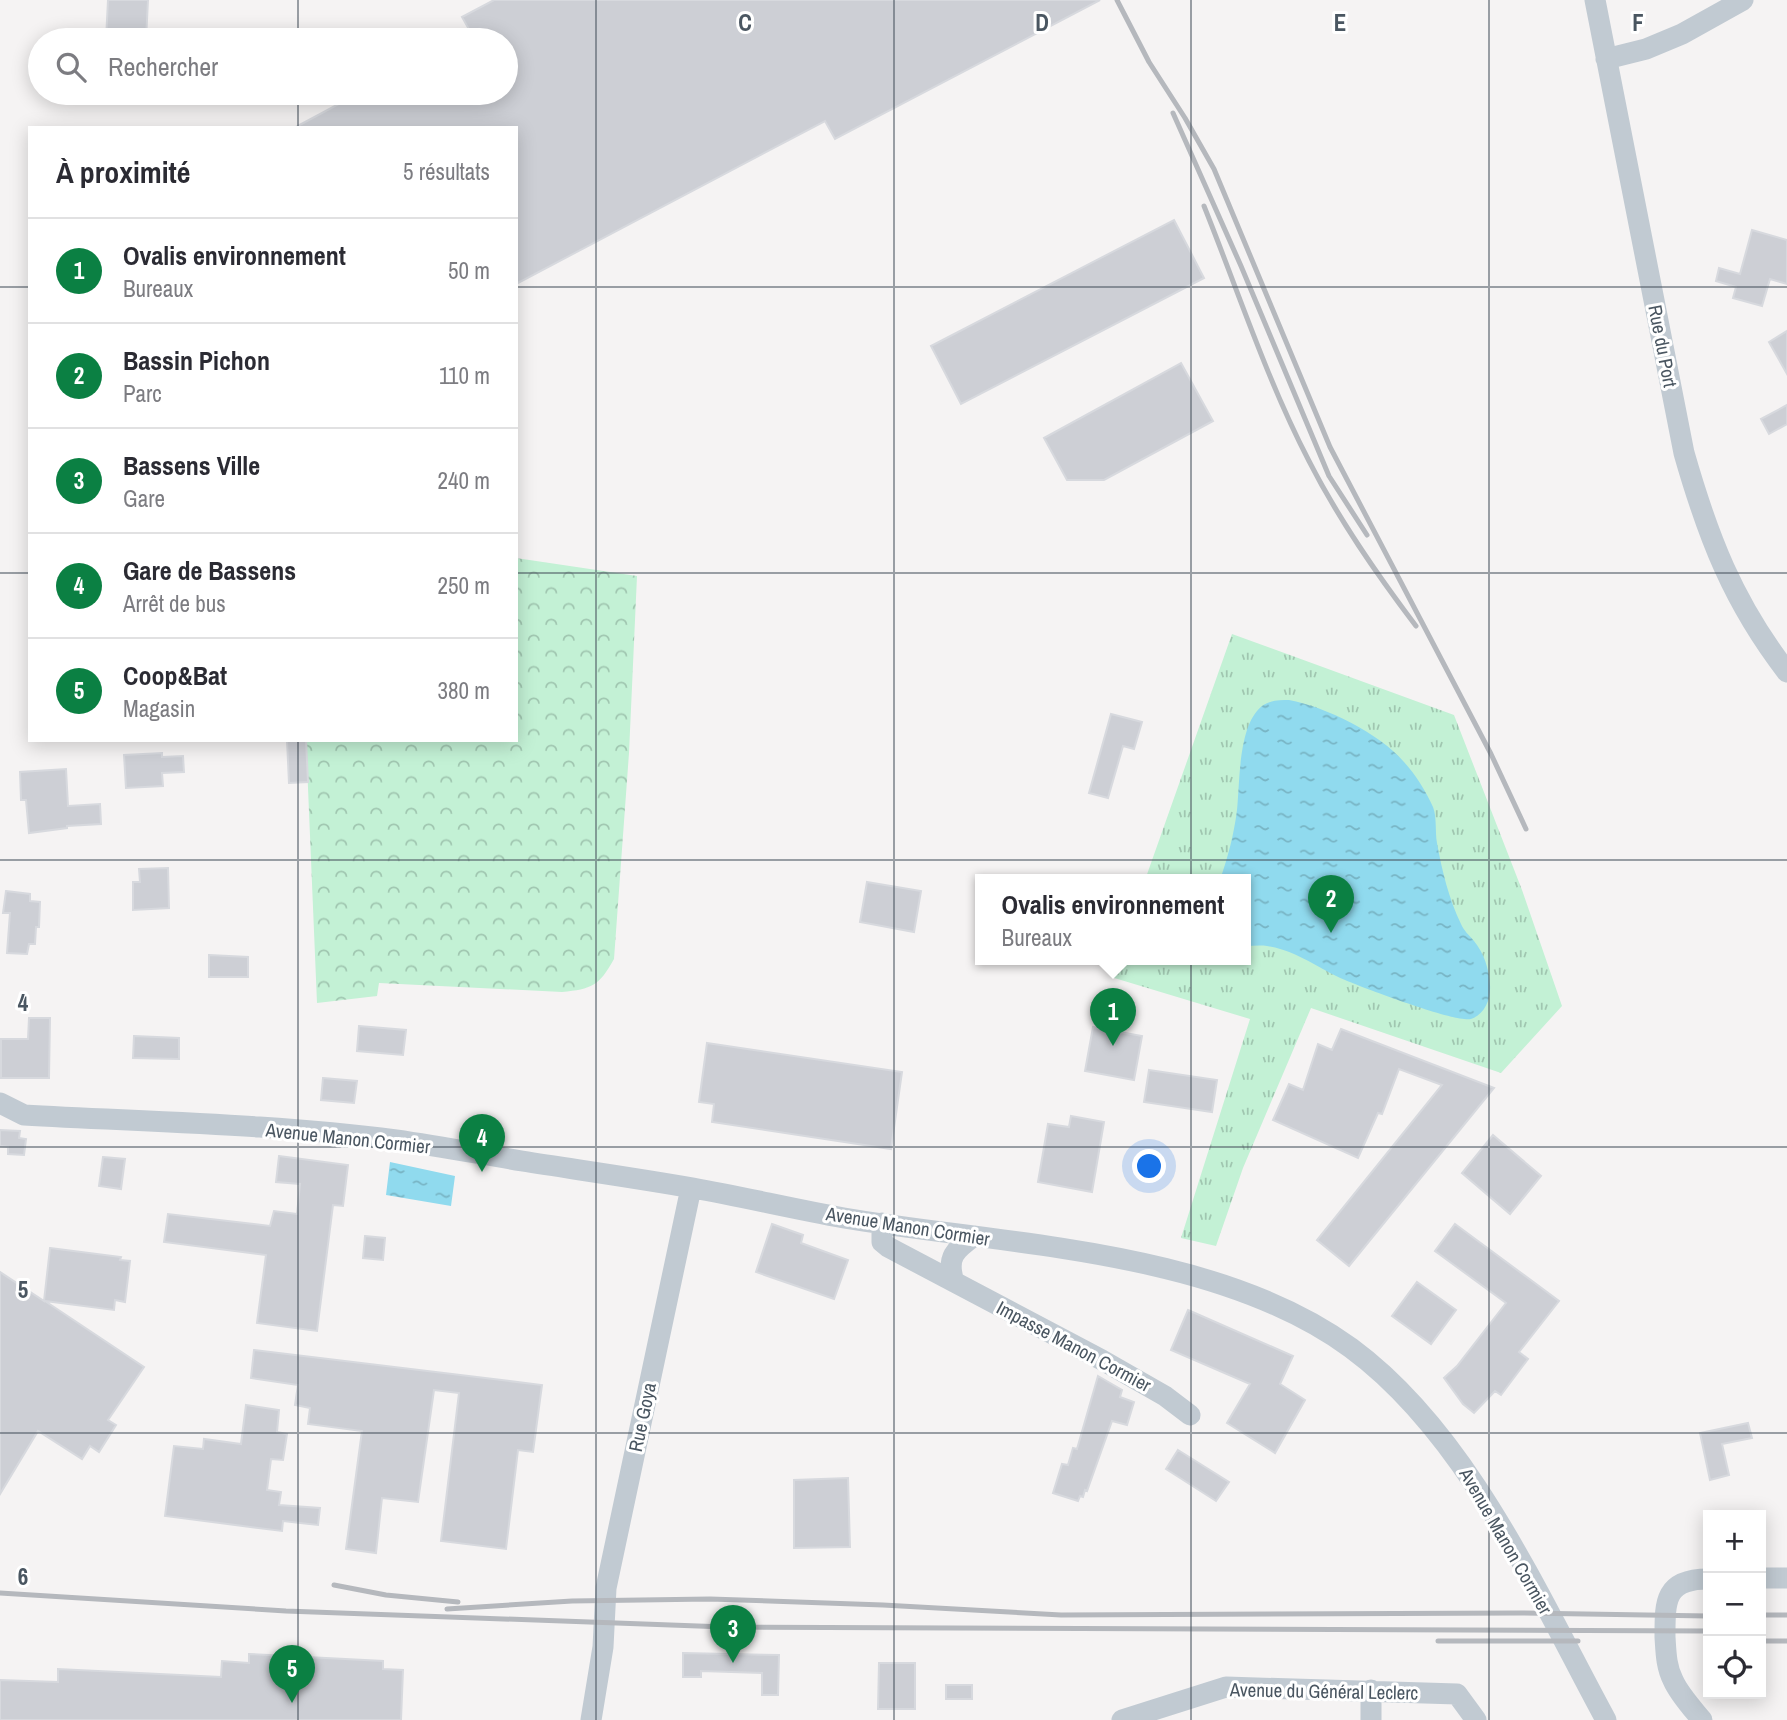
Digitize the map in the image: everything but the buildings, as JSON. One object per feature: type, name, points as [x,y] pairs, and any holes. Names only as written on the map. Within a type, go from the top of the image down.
[{"type":"street","name":"Rue du Port","points":[[1595,0],[1684,453],[1702,514],[1728,577],[1760,637],[1787,672]]},
{"type":"street","points":[[1606,59],[1646,49],[1682,34],[1743,0]]},
{"type":"street","name":"Avenue Manon Cormier","points":[[0,1103],[24,1115],[313,1131],[400,1141],[691,1188],[882,1223],[1099,1255],[1167,1269],[1226,1286],[1322,1329],[1353,1350],[1382,1375],[1418,1412],[1461,1463],[1499,1522],[1606,1720]]},
{"type":"street","name":"Rue Goya","points":[[591,1720],[603,1647],[606,1588],[691,1188]]},
{"type":"street","name":"Impasse Manon Cormier","points":[[882,1223],[882,1242],[888,1247],[1154,1390],[1190,1415]]},
{"type":"street","points":[[954,1282],[951,1259],[958,1248],[974,1236]]},
{"type":"street","points":[[1766,1578],[1787,1578]]},
{"type":"street","points":[[1702,1720],[1673,1681],[1666,1660],[1665,1605],[1672,1592],[1682,1583],[1703,1579]]},
{"type":"street","name":"Avenue du Général Leclerc","points":[[1122,1720],[1226,1687],[1457,1694],[1476,1720]]},
{"type":"street","points":[[1371,1690],[1371,1720]]},
{"type":"green space","points":[[518,558],[637,576],[629,753],[614,959],[604,975],[588,987],[562,992],[379,983],[377,996],[317,1003],[306,742],[518,742]]},
{"type":"green space","points":[[1232,634],[1454,715],[1522,890],[1562,1006],[1501,1073],[1311,1008],[1243,1168],[1216,1246],[1181,1238],[1250,1019],[1111,977],[1115,965],[1251,965],[1251,874],[1147,874]]},
{"type":"water","points":[[1279,700],[1304,703],[1366,731],[1393,751],[1424,789],[1434,811],[1436,839],[1446,885],[1462,926],[1481,951],[1488,973],[1488,1001],[1476,1017],[1462,1019],[1430,1011],[1345,980],[1288,951],[1267,946],[1251,946],[1251,874],[1222,874],[1236,819],[1242,755],[1248,726],[1262,706]]},
{"type":"water","points":[[390,1162],[455,1176],[451,1206],[386,1195]]},
{"type":"railway","points":[[1117,0],[1149,62],[1214,169],[1330,447],[1491,754],[1526,829]]},
{"type":"railway","points":[[1173,113],[1329,476],[1367,535]]},
{"type":"railway","points":[[1204,206],[1266,367],[1309,461],[1359,546],[1416,626]]},
{"type":"railway","points":[[334,1585],[386,1595],[458,1602]]},
{"type":"railway","points":[[0,1593],[286,1611],[725,1627],[1703,1631]]},
{"type":"railway","points":[[447,1609],[572,1601],[710,1599],[1061,1615],[1522,1613],[1703,1616]]},
{"type":"railway","points":[[1766,1615],[1787,1615]]},
{"type":"railway","points":[[1438,1641],[1578,1641]]},
{"type":"railway","points":[[1766,1641],[1787,1641]]},
{"type":"place","name":"Bassin Pichon","points":[[1331,933]]},
{"type":"place","name":"Ovalis environnement","points":[[1113,1046]]},
{"type":"place","name":"Gare de Bassens","points":[[482,1172]]},
{"type":"place","name":"Bassens Ville","points":[[733,1663]]},
{"type":"place","name":"Coop&Bat","points":[[292,1703]]}]
